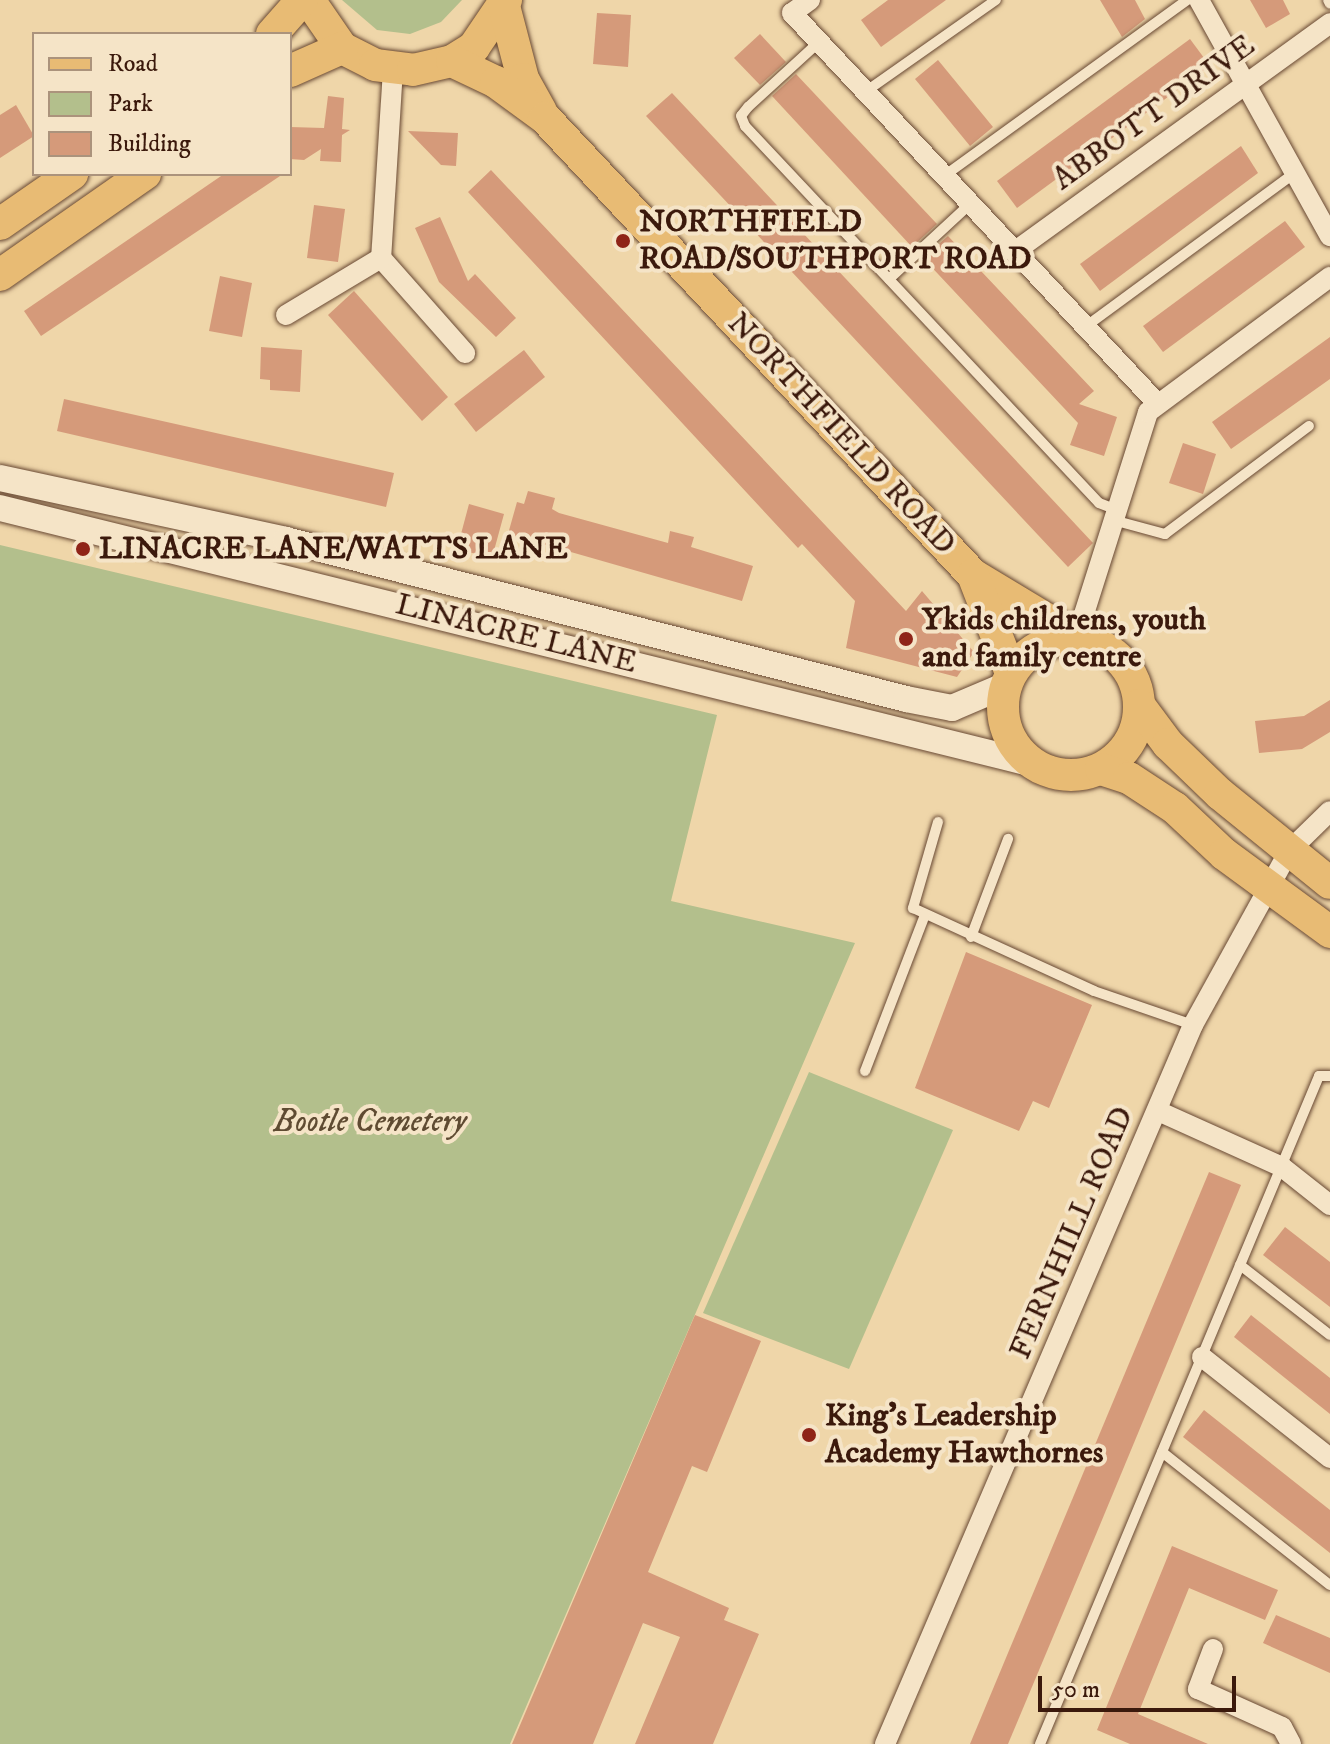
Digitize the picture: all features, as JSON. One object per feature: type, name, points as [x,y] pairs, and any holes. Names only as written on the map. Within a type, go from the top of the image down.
[{"type":"main road","points":[[274,32],[302,0]]},
{"type":"main road","points":[[309,0],[342,48],[393,69],[452,61],[492,28],[505,3]]},
{"type":"main road","name":"NORTHFIELD ROAD","points":[[505,3],[523,79],[545,118]]},
{"type":"main road","points":[[292,70],[342,48]]},
{"type":"main road","name":"NORTHFIELD ROAD","points":[[452,61],[496,82],[545,118],[973,575],[1082,640]]},
{"type":"main road","points":[[2,218],[69,176]]},
{"type":"main road","points":[[0,275],[142,176]]},
{"type":"main road","name":"NORTHFIELD ROAD","points":[[973,575],[1008,679]]},
{"type":"main road","points":[[1330,883],[1289,851],[1168,744],[1139,705],[1126,666],[1082,640],[1040,646],[1008,679],[1007,734],[1030,763],[1065,776],[1101,769],[1129,778],[1175,808],[1268,887],[1330,932]]},
{"type":"main road","points":[[1101,769],[1127,747],[1139,705]]},
{"type":"street","points":[[810,0],[792,13],[1156,402]]},
{"type":"street","points":[[1199,0],[1330,236]]},
{"type":"street","name":"ABBOTT DRIVE","points":[[1014,252],[1330,23]]},
{"type":"street","points":[[393,69],[381,258],[465,353]]},
{"type":"street","points":[[286,315],[381,258]]},
{"type":"street","points":[[1082,640],[1084,614],[1145,418],[1156,402],[1330,277]]},
{"type":"street","name":"LINACRE LANE","points":[[0,478],[331,551],[906,699],[952,708],[1008,679]]},
{"type":"street","name":"LINACRE LANE","points":[[0,508],[1030,763]]},
{"type":"street","name":"FERNHILL ROAD","points":[[885,1744],[1193,1025],[1289,851],[1330,811]]},
{"type":"street","points":[[1158,1111],[1282,1167],[1330,1205]]},
{"type":"street","points":[[1202,1357],[1330,1458]]},
{"type":"street","points":[[1213,1649],[1198,1689],[1282,1727],[1291,1744]]},
{"type":"lane","points":[[865,92],[996,0]]},
{"type":"lane","points":[[944,176],[1187,0]]},
{"type":"lane","points":[[819,42],[741,116],[1099,503],[1115,515],[1165,534],[1309,426]]},
{"type":"lane","points":[[1085,327],[1295,173]]},
{"type":"lane","points":[[889,279],[970,204]]},
{"type":"lane","points":[[938,822],[913,908],[971,937],[1193,1025]]},
{"type":"lane","points":[[971,937],[1008,839]]},
{"type":"lane","points":[[865,1071],[925,915]]},
{"type":"lane","points":[[1040,1744],[1319,1076],[1330,1076]]},
{"type":"lane","points":[[1240,1265],[1330,1335]]},
{"type":"lane","points":[[1162,1452],[1330,1585]]},
{"type":"green space","points":[[342,0],[462,0],[441,22],[410,34],[377,30]]},
{"type":"green space","name":"Bootle Cemetery","points":[[0,545],[717,715],[671,901],[855,943],[510,1744],[0,1744]]},
{"type":"green space","points":[[809,1072],[953,1130],[849,1369],[703,1313]]},
{"type":"building","points":[[888,0],[946,0],[881,47],[861,20]]},
{"type":"building","points":[[1100,0],[1135,0],[1145,19],[1122,37]]},
{"type":"building","points":[[1250,0],[1283,0],[1290,14],[1266,28]]},
{"type":"building","points":[[597,13],[631,15],[628,67],[593,64]]},
{"type":"building","points":[[760,34],[786,62],[760,85],[734,58]]},
{"type":"building","points":[[1190,39],[1210,66],[1017,208],[997,181]]},
{"type":"building","points":[[938,60],[993,127],[970,146],[915,79]]},
{"type":"building","points":[[796,74],[937,224],[912,247],[772,96]]},
{"type":"building","points":[[672,93],[1093,543],[1068,567],[646,116]]},
{"type":"building","points":[[328,96],[344,98],[342,129],[350,130],[342,135],[341,162],[320,161],[321,149],[304,160],[292,159],[292,127],[324,128]]},
{"type":"building","points":[[16,105],[32,137],[0,158],[0,115]]},
{"type":"building","points":[[408,131],[458,133],[456,166],[441,165]]},
{"type":"building","points":[[1241,146],[1258,173],[1100,291],[1080,264]]},
{"type":"building","points":[[491,170],[906,611],[922,591],[974,652],[957,677],[846,648],[855,601],[802,544],[798,548],[468,192]]},
{"type":"building","points":[[221,176],[280,176],[41,336],[24,311]]},
{"type":"building","points":[[314,205],[345,209],[338,262],[307,258]]},
{"type":"building","points":[[440,217],[468,281],[475,274],[516,318],[496,337],[439,282],[415,228]]},
{"type":"building","points":[[1285,221],[1305,247],[1163,352],[1143,326]]},
{"type":"building","points":[[948,236],[1094,391],[1079,404],[1117,417],[1104,456],[1070,445],[1078,423],[923,258]]},
{"type":"building","points":[[220,276],[252,283],[242,337],[209,331]]},
{"type":"building","points":[[354,291],[448,397],[422,421],[328,315]]},
{"type":"building","points":[[1330,337],[1330,379],[1231,449],[1212,422]]},
{"type":"building","points":[[261,347],[302,350],[300,392],[270,390],[270,380],[260,379]]},
{"type":"building","points":[[524,350],[545,377],[476,432],[454,404]]},
{"type":"building","points":[[64,399],[394,473],[386,507],[57,431]]},
{"type":"building","points":[[1183,443],[1216,454],[1203,494],[1169,483]]},
{"type":"building","points":[[528,491],[555,498],[552,509],[559,513],[668,543],[670,531],[694,537],[691,547],[753,566],[742,601],[508,534],[517,502],[524,504]]},
{"type":"building","points":[[469,504],[504,514],[492,558],[457,549]]},
{"type":"building","points":[[1330,700],[1330,732],[1302,749],[1259,753],[1255,721],[1304,716]]},
{"type":"building","points":[[966,952],[1092,1005],[1049,1108],[1033,1101],[1019,1131],[915,1088]]},
{"type":"building","points":[[1209,1172],[1241,1185],[1097,1532],[1008,1744],[970,1744]]},
{"type":"building","points":[[1285,1227],[1330,1262],[1330,1307],[1263,1255]]},
{"type":"building","points":[[695,1315],[761,1341],[707,1472],[692,1466],[648,1572],[729,1608],[724,1620],[759,1634],[713,1744],[635,1744],[680,1637],[643,1623],[593,1744],[512,1744]]},
{"type":"building","points":[[1251,1315],[1330,1378],[1330,1414],[1234,1337]]},
{"type":"building","points":[[1204,1410],[1330,1510],[1330,1553],[1183,1437]]},
{"type":"building","points":[[1172,1546],[1278,1590],[1265,1620],[1189,1588],[1138,1714],[1208,1744],[1130,1744],[1097,1730]]},
{"type":"building","points":[[1276,1615],[1330,1638],[1330,1673],[1263,1643]]},
{"type":"place","name":"NORTHFIELD ROAD/SOUTHPORT ROAD","points":[[623,241]]},
{"type":"place","name":"LINACRE LANE/WATTS LANE","points":[[83,549]]},
{"type":"place","name":"Ykids childrens, youth and family centre","points":[[906,639]]},
{"type":"place","name":"King's Leadership Academy Hawthornes","points":[[809,1435]]}]
